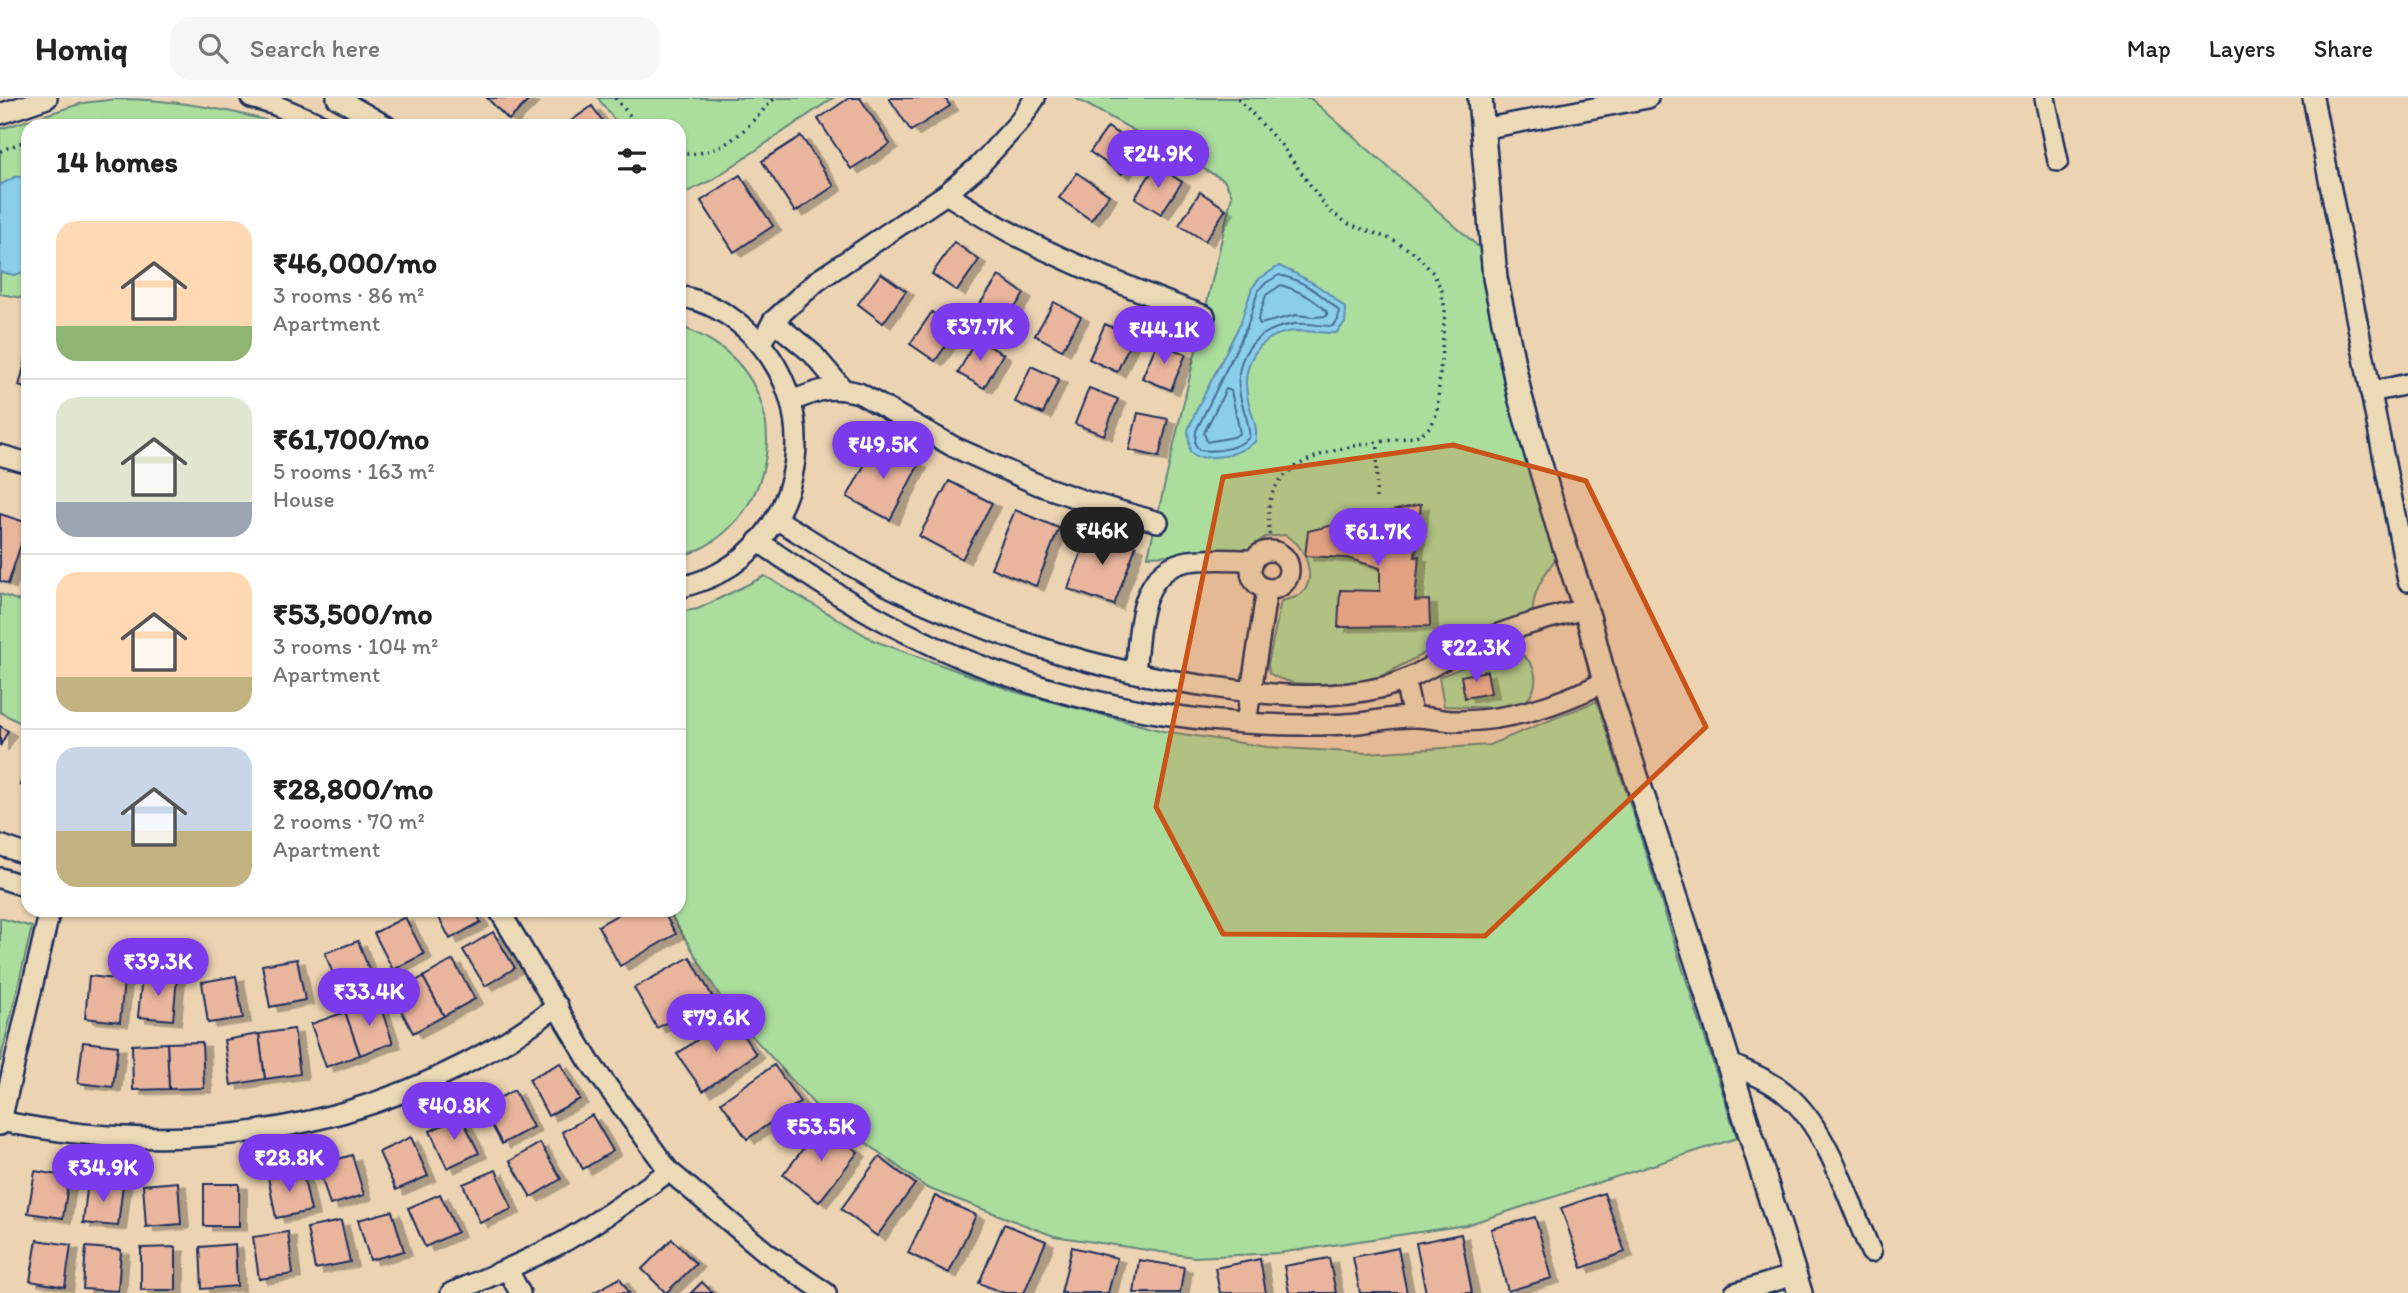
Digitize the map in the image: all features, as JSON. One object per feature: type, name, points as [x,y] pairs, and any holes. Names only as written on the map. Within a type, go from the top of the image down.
[{"type":"street","points":[[0,114],[47,98]]},
{"type":"street","points":[[251,98],[309,119]]},
{"type":"street","points":[[337,98],[374,119]]},
{"type":"street","points":[[761,344],[773,321],[817,281],[946,194],[979,166],[1007,136],[1035,98]]},
{"type":"street","points":[[1480,98],[1495,278],[1520,397],[1605,682],[1797,1284],[1735,1293]]},
{"type":"street","points":[[1482,129],[1648,98]]},
{"type":"street","points":[[2045,98],[2058,161]]},
{"type":"street","points":[[2313,98],[2408,581]]},
{"type":"street","points":[[946,194],[1017,236],[1061,257],[1135,290],[1205,316]]},
{"type":"street","points":[[686,298],[727,314],[761,344],[774,361],[792,401],[796,421],[796,462],[792,482],[776,519],[738,561],[719,573],[686,585]]},
{"type":"street","points":[[773,321],[813,354],[842,388]]},
{"type":"street","points":[[2371,392],[2408,384]]},
{"type":"street","points":[[792,401],[818,390],[842,388],[859,393],[954,447],[1039,485],[1158,522]]},
{"type":"street","points":[[0,455],[21,461]]},
{"type":"street","points":[[776,519],[892,588],[973,624],[1049,651],[1187,684],[1251,692],[1322,696],[1383,687],[1405,681],[1474,644],[1547,618],[1585,609]]},
{"type":"street","points":[[758,541],[831,591],[897,628],[989,668],[1073,695],[1159,713],[1246,723],[1302,725],[1413,717],[1452,721],[1492,719],[1532,712],[1605,682]]},
{"type":"street","points":[[1135,672],[1143,608],[1149,589],[1157,576],[1169,567],[1188,561],[1262,555],[1285,558],[1290,574],[1282,586],[1267,589],[1254,582],[1251,575],[1262,555]]},
{"type":"street","points":[[1246,723],[1267,589]]},
{"type":"street","points":[[1405,681],[1413,717]]},
{"type":"street","points":[[0,845],[21,852]]},
{"type":"street","points":[[0,878],[21,885]]},
{"type":"street","points":[[48,917],[0,1122],[73,1134],[146,1139],[220,1136],[292,1126],[363,1107],[432,1080],[497,1047],[558,1006]]},
{"type":"street","points":[[503,917],[589,1061],[669,1171],[767,1253],[826,1293]]},
{"type":"street","points":[[1728,1063],[1763,1079],[1787,1094],[1808,1118],[1842,1181],[1871,1252]]},
{"type":"street","points":[[451,1293],[508,1270],[564,1241],[669,1171]]},
{"type":"street","points":[[508,1270],[520,1293]]},
{"type":"path","points":[[615,98],[633,119]]},
{"type":"path","points":[[686,154],[721,147],[745,131],[775,98]]},
{"type":"path","points":[[1238,98],[1282,146],[1329,211],[1349,224],[1394,240],[1416,254],[1433,273],[1442,291],[1445,311],[1434,422],[1425,432],[1413,437],[1300,462],[1279,479],[1271,496],[1262,555]]},
{"type":"path","points":[[0,151],[21,143]]},
{"type":"path","points":[[1376,498],[1378,443]]},
{"type":"highlighted area","points":[[1453,445],[1586,481],[1706,727],[1485,936],[1223,934],[1156,807],[1223,477]]},
{"type":"green space","points":[[598,98],[833,98],[712,180],[687,192],[686,119],[614,119]]},
{"type":"green space","points":[[1075,98],[1310,98],[1489,256],[1558,555],[1537,591],[1532,617],[1511,621],[1442,644],[1372,681],[1341,685],[1294,683],[1269,673],[1268,664],[1281,601],[1300,595],[1308,582],[1309,569],[1302,550],[1295,542],[1285,535],[1265,537],[1245,552],[1148,556],[1232,195],[1224,180]]},
{"type":"green space","points":[[117,99],[160,101],[202,106],[259,119],[32,119],[83,103]]},
{"type":"green space","points":[[21,122],[21,298],[0,294],[0,129]]},
{"type":"green space","points":[[686,329],[711,341],[738,363],[756,389],[765,418],[767,447],[761,476],[749,503],[731,526],[708,545],[686,554]]},
{"type":"green space","points":[[765,576],[875,641],[1016,692],[1163,731],[1267,747],[1367,753],[1489,745],[1597,701],[1737,1138],[1466,1225],[1279,1253],[1194,1257],[1054,1236],[927,1188],[814,1104],[729,1011],[672,917],[686,917],[686,611],[698,609]]},
{"type":"green space","points":[[0,594],[21,602],[21,723],[0,712]]},
{"type":"green space","points":[[1502,651],[1518,653],[1532,665],[1535,681],[1530,697],[1509,708],[1444,706],[1439,677]]},
{"type":"green space","points":[[0,918],[32,927],[0,1062]]},
{"type":"water","points":[[21,177],[21,273],[14,275],[0,272],[0,185]]},
{"type":"water","points":[[1279,266],[1315,284],[1338,301],[1346,309],[1345,323],[1336,333],[1283,333],[1262,344],[1250,363],[1246,387],[1256,431],[1255,442],[1227,455],[1196,457],[1190,452],[1188,430],[1197,409],[1240,324],[1252,288],[1259,279]]},
{"type":"building","points":[[487,98],[531,98],[510,119]]},
{"type":"building","points":[[849,98],[860,98],[890,144],[851,169],[818,119]]},
{"type":"building","points":[[889,98],[945,98],[950,106],[911,131]]},
{"type":"building","points":[[592,106],[601,119],[574,119]]},
{"type":"building","points":[[1108,127],[1139,149],[1122,174],[1090,152]]},
{"type":"building","points":[[801,136],[834,186],[795,212],[762,161]]},
{"type":"building","points":[[1156,165],[1182,182],[1161,214],[1135,198]]},
{"type":"building","points":[[1077,173],[1109,195],[1091,220],[1059,198]]},
{"type":"building","points":[[740,175],[773,226],[734,252],[701,201]]},
{"type":"building","points":[[1200,192],[1226,209],[1205,241],[1179,225]]},
{"type":"building","points":[[954,242],[979,260],[957,291],[932,274]]},
{"type":"building","points":[[881,273],[906,291],[883,323],[858,304]]},
{"type":"building","points":[[999,276],[1024,294],[1002,326],[977,308]]},
{"type":"building","points":[[1054,302],[1081,317],[1062,350],[1035,335]]},
{"type":"building","points":[[932,312],[957,330],[935,361],[910,344]]},
{"type":"building","points":[[1105,324],[1133,337],[1117,372],[1089,359]]},
{"type":"building","points":[[976,339],[1003,354],[984,388],[958,373]]},
{"type":"building","points":[[1157,343],[1186,354],[1171,390],[1142,378]]},
{"type":"building","points":[[1031,366],[1059,379],[1043,414],[1015,402]]},
{"type":"building","points":[[1089,388],[1118,399],[1104,435],[1075,424]]},
{"type":"building","points":[[1138,413],[1168,419],[1159,457],[1129,450]]},
{"type":"building","points":[[877,442],[919,464],[890,520],[847,497]]},
{"type":"building","points":[[949,481],[992,503],[962,559],[919,536]]},
{"type":"building","points":[[1421,504],[1415,557],[1419,556],[1415,601],[1429,600],[1430,626],[1338,627],[1340,590],[1380,591],[1380,568],[1347,558],[1305,556],[1308,531]]},
{"type":"building","points":[[1015,510],[1059,528],[1036,586],[991,568]]},
{"type":"building","points":[[0,514],[21,521],[21,544],[8,584],[0,581]]},
{"type":"building","points":[[1090,529],[1136,546],[1114,605],[1068,589]]},
{"type":"building","points":[[1487,671],[1491,693],[1465,698],[1461,676]]},
{"type":"building","points":[[0,726],[8,731],[0,746]]},
{"type":"building","points":[[405,917],[424,954],[393,970],[374,933]]},
{"type":"building","points":[[439,917],[478,917],[481,922],[450,939]]},
{"type":"building","points":[[614,917],[666,917],[676,934],[620,966],[598,926]]},
{"type":"building","points":[[493,932],[515,968],[485,986],[463,950]]},
{"type":"building","points":[[358,941],[373,980],[340,992],[325,953]]},
{"type":"building","points":[[690,957],[712,996],[657,1028],[634,988]]},
{"type":"building","points":[[297,959],[305,1000],[270,1007],[262,965]]},
{"type":"building","points":[[453,960],[475,999],[444,1016],[423,977]]},
{"type":"building","points":[[142,975],[177,978],[173,1020],[138,1017]]},
{"type":"building","points":[[89,976],[124,980],[120,1022],[85,1018]]},
{"type":"building","points":[[236,976],[243,1018],[208,1023],[202,982]]},
{"type":"building","points":[[423,977],[444,1016],[413,1033],[392,993]]},
{"type":"building","points":[[378,1000],[393,1043],[360,1055],[345,1012]]},
{"type":"building","points":[[345,1012],[360,1055],[326,1067],[311,1024]]},
{"type":"building","points":[[730,1017],[756,1054],[703,1091],[677,1054]]},
{"type":"building","points":[[294,1029],[300,1074],[265,1079],[259,1034]]},
{"type":"building","points":[[259,1034],[265,1079],[231,1085],[224,1040]]},
{"type":"building","points":[[83,1042],[118,1046],[113,1087],[78,1083]]},
{"type":"building","points":[[202,1042],[204,1088],[169,1089],[167,1043]]},
{"type":"building","points":[[167,1043],[169,1089],[133,1090],[132,1045]]},
{"type":"building","points":[[560,1063],[580,1099],[548,1116],[529,1079]]},
{"type":"building","points":[[774,1065],[800,1102],[747,1139],[721,1102]]},
{"type":"building","points":[[514,1090],[533,1127],[502,1144],[482,1107]]},
{"type":"building","points":[[592,1115],[613,1151],[583,1169],[562,1132]]},
{"type":"building","points":[[461,1116],[479,1153],[447,1168],[430,1131]]},
{"type":"building","points":[[822,1124],[858,1152],[819,1202],[783,1175]]},
{"type":"building","points":[[411,1137],[428,1176],[396,1190],[379,1152]]},
{"type":"building","points":[[540,1143],[561,1179],[531,1197],[510,1161]]},
{"type":"building","points":[[352,1155],[364,1195],[330,1205],[318,1165]]},
{"type":"building","points":[[879,1157],[915,1184],[877,1236],[841,1209]]},
{"type":"building","points":[[302,1170],[311,1211],[276,1218],[268,1177]]},
{"type":"building","points":[[496,1170],[512,1209],[480,1223],[463,1184]]},
{"type":"building","points":[[35,1171],[69,1177],[63,1218],[28,1213]]},
{"type":"building","points":[[88,1181],[123,1184],[118,1226],[83,1223]]},
{"type":"building","points":[[178,1182],[181,1224],[146,1227],[143,1185]]},
{"type":"building","points":[[204,1184],[239,1184],[239,1226],[204,1226]]},
{"type":"building","points":[[1604,1193],[1625,1252],[1582,1268],[1561,1208]]},
{"type":"building","points":[[440,1194],[457,1232],[425,1247],[408,1208]]},
{"type":"building","points":[[935,1196],[976,1215],[949,1273],[908,1253]]},
{"type":"building","points":[[392,1211],[404,1251],[370,1260],[358,1220]]},
{"type":"building","points":[[1535,1217],[1552,1278],[1508,1291],[1491,1229]]},
{"type":"building","points":[[341,1221],[350,1262],[315,1269],[307,1228]]},
{"type":"building","points":[[1004,1224],[1046,1241],[1024,1293],[1004,1293],[979,1283]]},
{"type":"building","points":[[288,1232],[293,1274],[259,1279],[253,1237]]},
{"type":"building","points":[[1461,1234],[1472,1293],[1426,1293],[1416,1243]]},
{"type":"building","points":[[672,1239],[696,1264],[666,1293],[642,1269]]},
{"type":"building","points":[[37,1240],[71,1245],[65,1287],[30,1281]]},
{"type":"building","points":[[235,1244],[237,1286],[202,1289],[200,1247]]},
{"type":"building","points":[[86,1247],[121,1250],[118,1291],[83,1289]]},
{"type":"building","points":[[176,1247],[176,1290],[141,1290],[141,1248]]},
{"type":"building","points":[[1072,1247],[1117,1258],[1108,1293],[1061,1293]]},
{"type":"building","points":[[1398,1248],[1407,1293],[1360,1293],[1353,1257]]},
{"type":"building","points":[[1329,1258],[1336,1293],[1289,1293],[1284,1266]]},
{"type":"building","points":[[1260,1259],[1266,1293],[1220,1293],[1215,1268]]},
{"type":"building","points":[[1139,1260],[1184,1267],[1180,1293],[1134,1293]]},
{"type":"building","points":[[620,1278],[629,1293],[593,1293]]},
{"type":"building","points":[[702,1282],[713,1293],[691,1293]]}]
